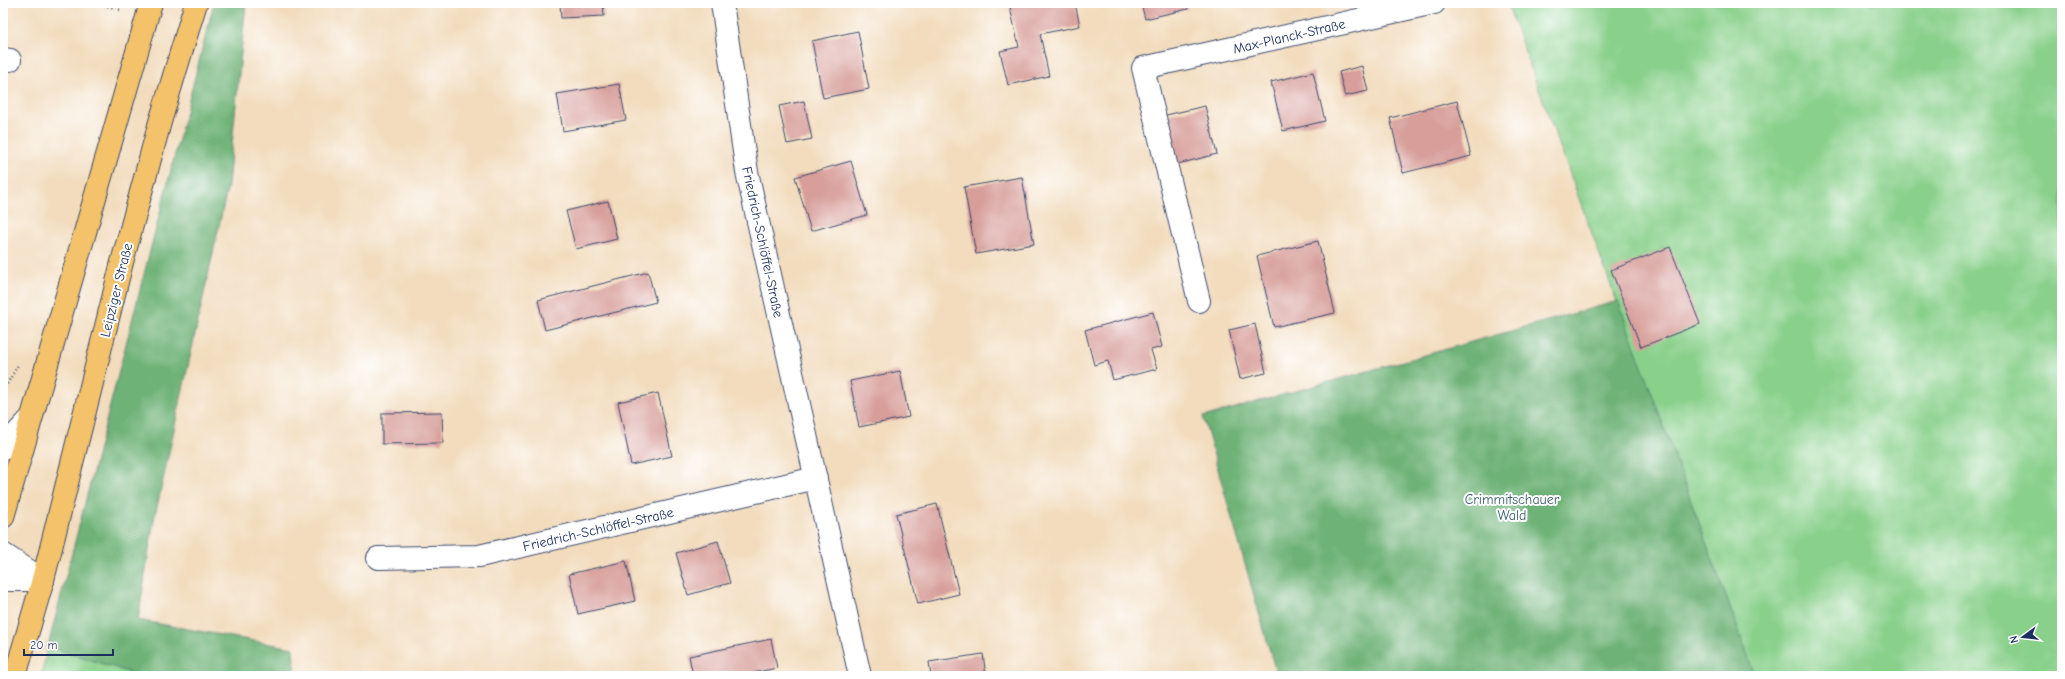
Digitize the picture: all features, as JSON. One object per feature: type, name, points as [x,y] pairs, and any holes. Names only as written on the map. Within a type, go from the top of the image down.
[{"type":"main road","points":[[3,517],[151,3]]},
{"type":"main road","name":"Leipziger Straße","points":[[15,676],[43,580],[160,122],[196,3]]},
{"type":"street","name":"Friedrich-Schlöffel-Straße","points":[[722,3],[747,172],[860,676]]},
{"type":"street","name":"Max-Planck-Straße","points":[[1199,301],[1144,68],[1434,3]]},
{"type":"street","points":[[3,448],[31,418]]},
{"type":"street","name":"Friedrich-Schlöffel-Straße","points":[[378,558],[479,556],[816,478]]},
{"type":"street","points":[[3,554],[43,580]]},
{"type":"street","points":[[3,580],[43,580]]},
{"type":"green space","points":[[214,3],[246,3],[228,185],[153,525],[138,620],[293,648],[295,676],[141,676],[48,646]]},
{"type":"green space","points":[[1507,3],[2062,3],[2062,676],[1755,676]]},
{"type":"green space","name":"Crimmitschauer Wald","points":[[1618,301],[1755,676],[1277,676],[1203,417]]},
{"type":"green space","points":[[48,646],[141,676],[41,676]]},
{"type":"building","points":[[560,3],[603,3],[604,16],[561,18]]},
{"type":"building","points":[[1009,3],[1075,3],[1080,26],[1040,34],[1049,76],[1008,85],[1000,51],[1019,47]]},
{"type":"building","points":[[1141,3],[1186,3],[1188,9],[1145,19]]},
{"type":"building","points":[[858,31],[869,89],[823,98],[812,41]]},
{"type":"building","points":[[1362,66],[1368,91],[1345,96],[1339,72]]},
{"type":"building","points":[[1313,72],[1325,121],[1283,131],[1271,82]]},
{"type":"building","points":[[619,84],[626,120],[563,131],[557,94]]},
{"type":"building","points":[[804,101],[812,139],[787,144],[779,106]]},
{"type":"building","points":[[1457,101],[1471,156],[1403,173],[1390,118]]},
{"type":"building","points":[[1205,106],[1217,154],[1174,165],[1162,116]]},
{"type":"building","points":[[851,161],[867,215],[811,231],[795,177]]},
{"type":"building","points":[[1022,177],[1034,244],[976,254],[964,187]]},
{"type":"building","points":[[608,201],[617,239],[576,249],[566,211]]},
{"type":"building","points":[[1318,241],[1335,313],[1274,327],[1257,256]]},
{"type":"building","points":[[1670,247],[1700,324],[1641,347],[1611,270]]},
{"type":"building","points":[[648,272],[656,302],[545,330],[538,300]]},
{"type":"building","points":[[1153,312],[1162,347],[1151,350],[1157,369],[1113,380],[1108,361],[1094,365],[1085,330]]},
{"type":"building","points":[[1255,324],[1266,373],[1240,379],[1229,330]]},
{"type":"building","points":[[900,371],[909,417],[859,427],[850,381]]},
{"type":"building","points":[[658,393],[672,456],[631,465],[618,402]]},
{"type":"building","points":[[442,412],[443,443],[382,444],[382,413]]},
{"type":"building","points":[[937,504],[959,594],[918,604],[896,514]]},
{"type":"building","points":[[718,541],[730,583],[688,595],[676,553]]},
{"type":"building","points":[[626,561],[635,601],[578,614],[569,574]]},
{"type":"building","points":[[771,639],[777,668],[738,676],[693,676],[689,656]]},
{"type":"building","points":[[983,654],[986,676],[931,676],[929,662]]}]
